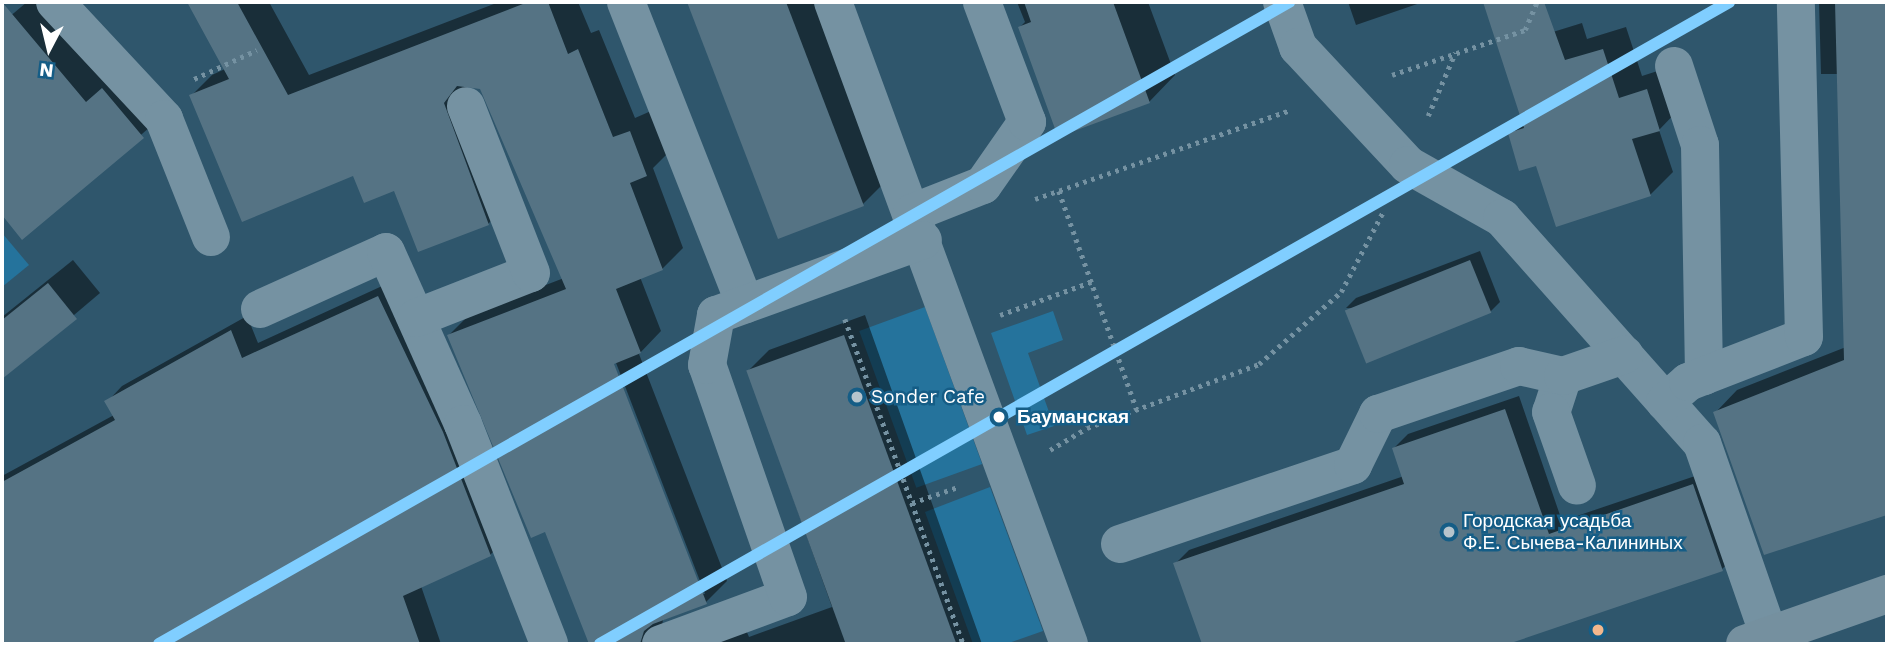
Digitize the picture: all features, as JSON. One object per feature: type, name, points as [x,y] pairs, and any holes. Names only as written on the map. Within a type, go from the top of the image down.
[{"type":"main road","points":[[1757,640],[1887,594]]},
{"type":"lane","points":[[55,2],[164,119],[211,237]]},
{"type":"lane","points":[[626,2],[746,304]]},
{"type":"lane","points":[[833,2],[918,226],[1069,644]]},
{"type":"lane","points":[[661,644],[788,597],[707,365],[716,315],[829,274],[918,226],[983,185],[1027,122],[982,2]]},
{"type":"lane","points":[[1282,2],[1298,47],[1408,165],[1502,218],[1702,443],[1757,640]]},
{"type":"lane","points":[[1665,402],[1688,383],[1804,337],[1796,2]]},
{"type":"lane","points":[[1674,66],[1700,145],[1704,376]]},
{"type":"lane","points":[[416,318],[531,273],[466,106]]},
{"type":"lane","points":[[260,309],[386,252],[463,424],[549,644]]},
{"type":"lane","points":[[1120,544],[1353,465],[1378,414],[1519,366],[1563,376],[1624,355]]},
{"type":"lane","points":[[1563,376],[1551,412],[1577,486]]},
{"type":"path","points":[[1022,204],[1525,30],[1537,2]]},
{"type":"path","points":[[149,101],[257,50]]},
{"type":"path","points":[[1005,470],[1043,454],[1087,428],[1259,364],[1341,292],[1408,165],[1455,53]]},
{"type":"path","points":[[1059,191],[1137,410]]},
{"type":"path","points":[[829,274],[963,644]]},
{"type":"path","points":[[955,331],[1091,282]]},
{"type":"shaded area","points":[[2,233],[29,265],[2,287]]},
{"type":"shaded area","points":[[925,307],[982,464],[916,488],[859,331]]},
{"type":"shaded area","points":[[1053,311],[1063,340],[1028,353],[1054,426],[1027,435],[991,333]]},
{"type":"shaded area","points":[[990,487],[1043,631],[1006,644],[973,644],[925,512]]},
{"type":"building","points":[[2,2],[86,102],[102,88],[144,138],[22,240],[2,215]]},
{"type":"building","points":[[187,2],[237,2],[288,95],[528,2],[548,2],[568,54],[578,49],[613,137],[630,131],[647,176],[630,183],[663,270],[616,289],[641,353],[614,364],[707,604],[653,624],[644,631],[640,644],[589,644],[545,532],[531,538],[447,335],[566,289],[480,89],[457,86],[444,103],[489,225],[418,252],[394,191],[364,203],[353,176],[242,222],[189,95],[229,79]]},
{"type":"building","points":[[687,2],[786,2],[864,206],[778,239]]},
{"type":"building","points":[[1024,2],[1113,2],[1150,103],[1058,137],[1018,27],[1031,22]]},
{"type":"building","points":[[1483,2],[1544,2],[1565,60],[1603,49],[1619,98],[1647,89],[1660,131],[1632,139],[1651,196],[1556,227],[1536,166],[1519,171],[1508,133],[1524,128]]},
{"type":"building","points":[[1835,2],[1887,2],[1887,515],[1764,555],[1713,412],[1844,360]]},
{"type":"building","points":[[1470,260],[1491,313],[1366,363],[1345,311]]},
{"type":"building","points":[[48,283],[77,319],[2,379],[2,320]]},
{"type":"building","points":[[378,296],[443,432],[491,556],[403,596],[420,644],[2,644],[2,482],[115,420],[104,401],[231,330],[242,358]]},
{"type":"building","points":[[844,335],[956,643],[846,644],[746,371]]},
{"type":"building","points":[[1505,409],[1549,534],[1693,484],[1723,571],[1508,644],[1202,644],[1173,563],[1404,484],[1392,448]]},
{"type":"transit line","points":[[159,644],[1289,2]]},
{"type":"transit line","points":[[600,644],[1729,2]]},
{"type":"place","name":"Sonder Cafe","points":[[857,397]]},
{"type":"place","name":"Бауманская","points":[[999,417]]},
{"type":"place","name":"Городская усадьба Ф.Е. Сычева-Калининых","points":[[1449,532]]}]
